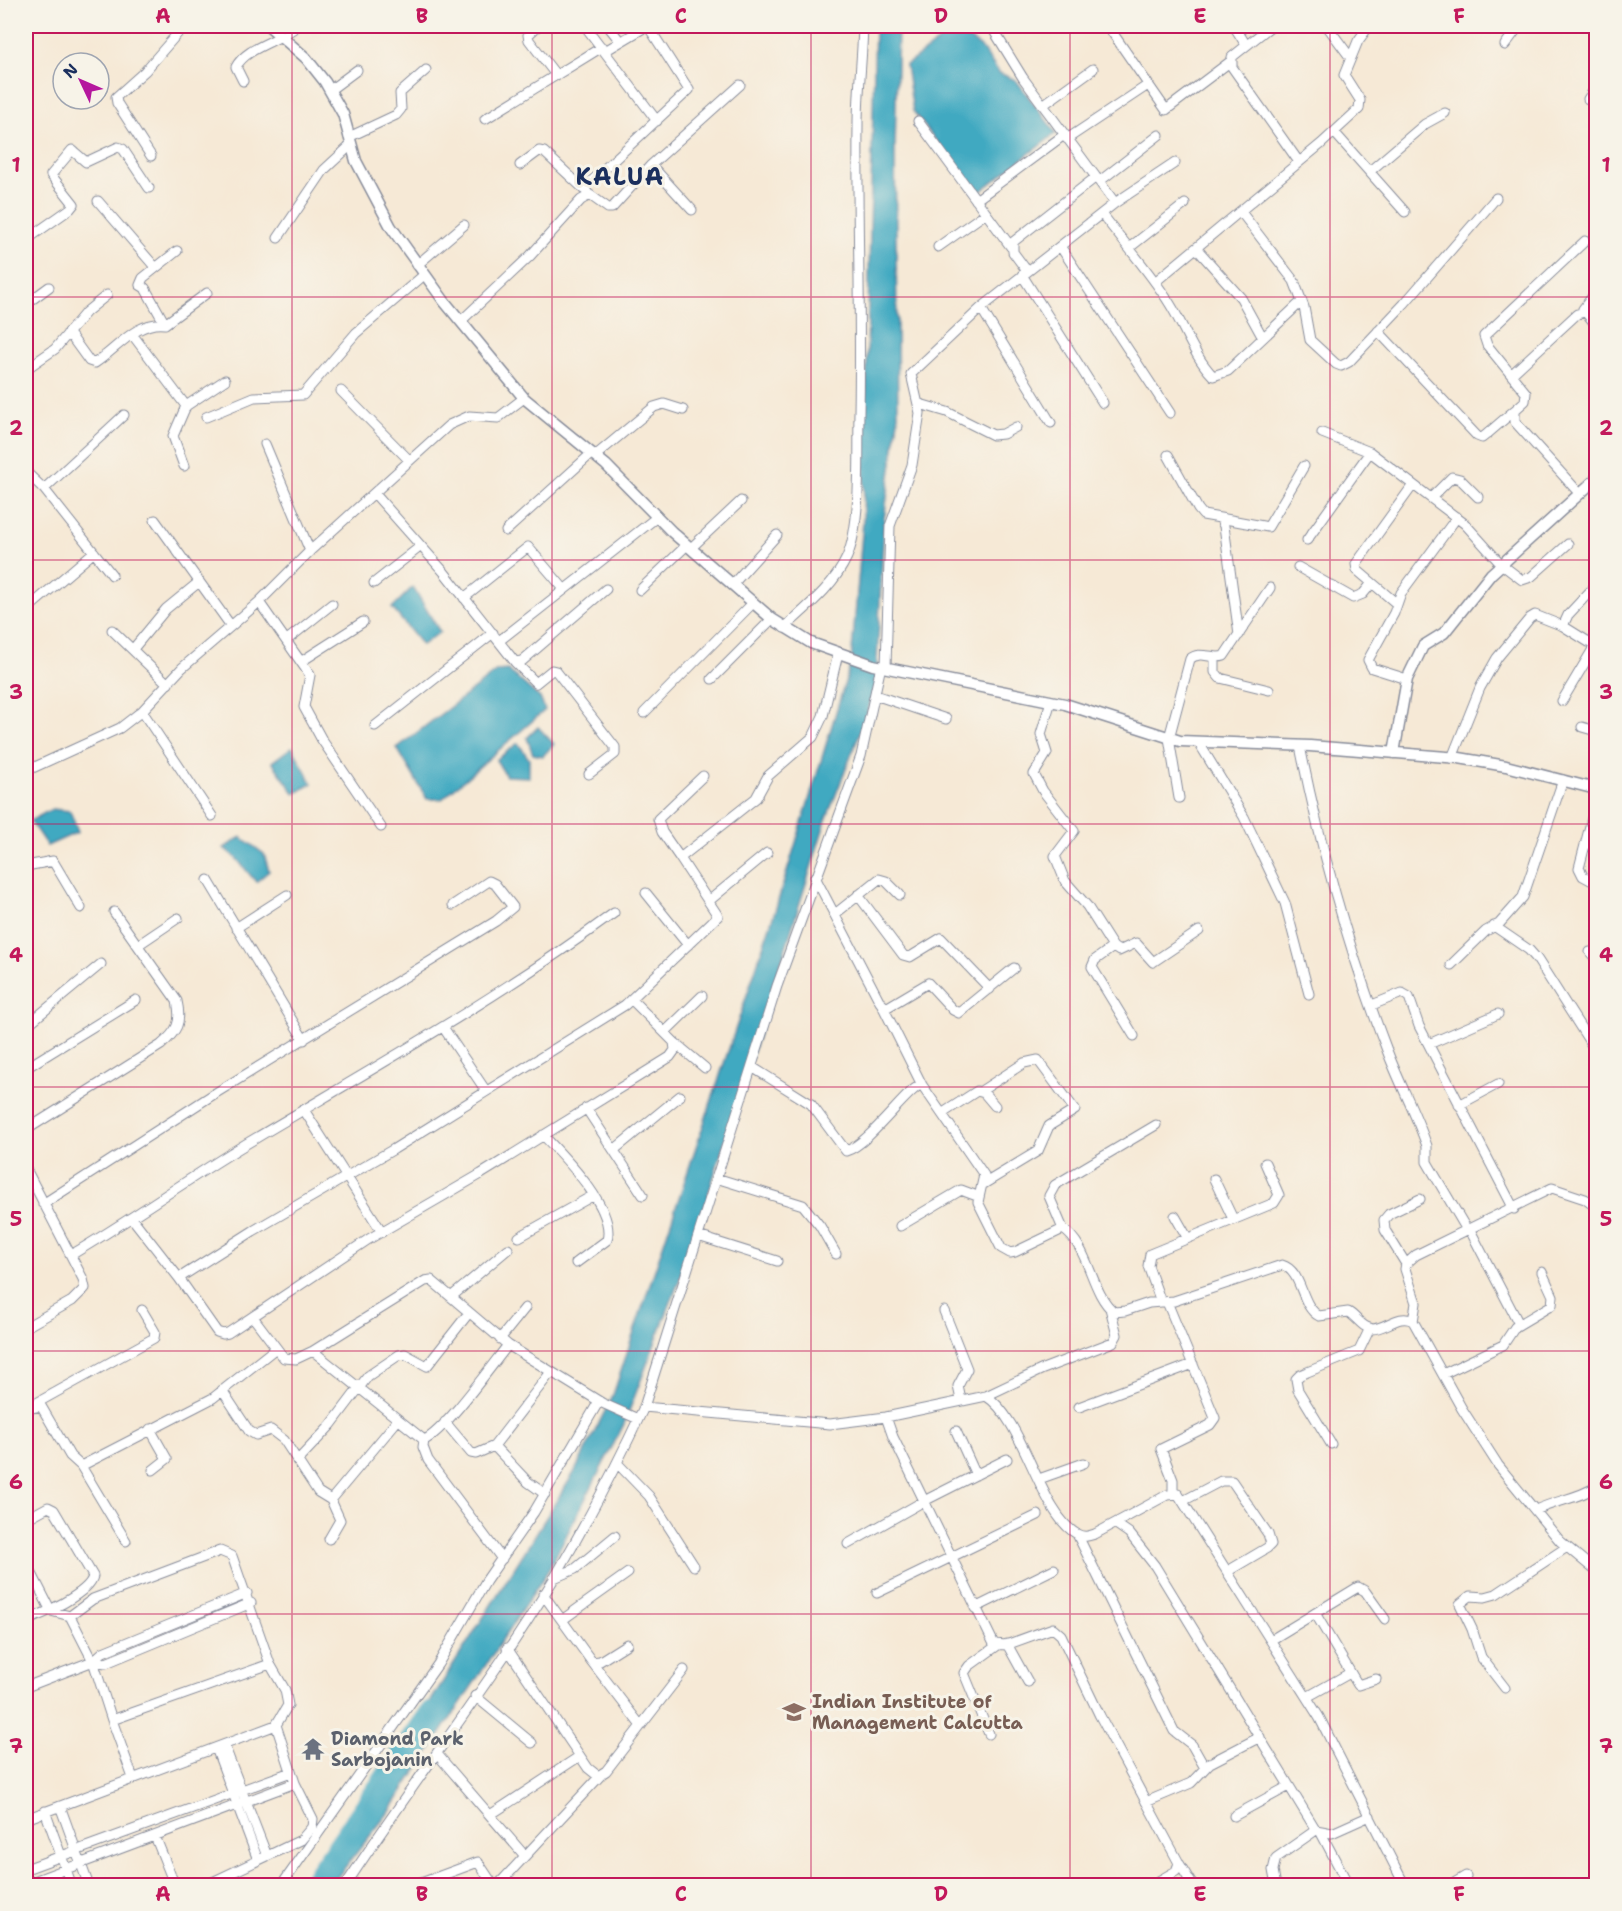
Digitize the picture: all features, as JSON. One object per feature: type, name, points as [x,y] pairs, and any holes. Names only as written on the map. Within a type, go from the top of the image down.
[{"type":"street","points":[[151,156],[117,103],[116,97],[145,71],[184,26]]},
{"type":"street","points":[[269,26],[284,37],[317,71],[343,114],[356,161],[391,227],[424,275],[524,398],[593,455],[689,547],[784,628],[842,656],[880,666],[1052,701],[1170,738],[1199,743],[1300,746],[1452,758],[1506,766],[1596,789]]},
{"type":"street","points":[[243,81],[236,67],[237,64],[261,46],[284,37],[297,26]]},
{"type":"street","points":[[538,26],[529,32],[529,40],[556,75]]},
{"type":"street","points":[[585,26],[657,121]]},
{"type":"street","points":[[608,26],[620,41]]},
{"type":"street","points":[[461,321],[530,256],[587,192],[687,94],[689,88],[647,26],[556,75],[485,118]]},
{"type":"street","points":[[784,628],[818,597],[837,574],[846,557],[852,537],[856,493],[861,304],[858,123],[863,26]]},
{"type":"street","points":[[991,26],[1013,63],[1115,203]]},
{"type":"street","points":[[1234,26],[1246,45]]},
{"type":"street","points":[[1112,32],[1163,108],[1170,110],[1271,26]]},
{"type":"street","points":[[1327,26],[1350,57]]},
{"type":"street","points":[[1155,282],[1241,212],[1334,132],[1361,105],[1344,75],[1350,57],[1369,26]]},
{"type":"street","points":[[1449,26],[1456,26]]},
{"type":"street","points":[[1505,45],[1520,26]]},
{"type":"street","points":[[1231,61],[1236,74],[1299,162]]},
{"type":"street","points":[[1043,105],[1093,69]]},
{"type":"street","points":[[330,90],[357,70]]},
{"type":"street","points":[[278,238],[324,170],[350,141],[396,115],[401,109],[400,93],[426,70]]},
{"type":"street","points":[[520,165],[539,151],[544,152],[587,192],[608,208],[612,208],[651,165],[740,85]]},
{"type":"street","points":[[976,200],[1066,137],[1148,85]]},
{"type":"street","points":[[1588,99],[1596,87]]},
{"type":"street","points":[[1370,171],[1425,124],[1445,113]]},
{"type":"street","points":[[918,121],[1011,247],[1103,403]]},
{"type":"street","points":[[1334,132],[1406,212]]},
{"type":"street","points":[[1011,247],[1018,237],[1159,135]]},
{"type":"street","points":[[26,239],[74,204],[51,175],[72,150],[86,162],[118,147],[123,149],[149,188]]},
{"type":"street","points":[[345,1886],[411,1787],[437,1754],[554,1578],[618,1464],[635,1418],[644,1407],[815,877],[861,756],[880,666],[890,526],[912,465],[920,404],[911,374],[981,308],[1115,203],[1175,163]]},
{"type":"street","points":[[651,165],[692,210]]},
{"type":"street","points":[[1241,212],[1288,272],[1302,301],[1310,340],[1336,364],[1345,366],[1497,198]]},
{"type":"street","points":[[98,201],[155,267]]},
{"type":"street","points":[[1129,248],[1185,204]]},
{"type":"street","points":[[938,247],[986,213]]},
{"type":"street","points":[[1102,214],[1155,282],[1175,313],[1192,348],[1213,376],[1228,371],[1302,301]]},
{"type":"street","points":[[417,265],[464,225]]},
{"type":"street","points":[[1378,331],[1477,436],[1482,438],[1525,401],[1526,393],[1487,345],[1484,336],[1585,241]]},
{"type":"street","points":[[1060,246],[1170,413]]},
{"type":"street","points":[[1197,249],[1241,298],[1263,338]]},
{"type":"street","points":[[165,324],[145,288],[140,285],[143,278],[177,251]]},
{"type":"street","points":[[206,417],[254,397],[303,395],[356,333],[424,275]]},
{"type":"street","points":[[26,304],[49,287]]},
{"type":"street","points":[[1596,292],[1584,306],[1585,312],[1596,324]]},
{"type":"street","points":[[68,332],[92,363],[149,324],[165,324],[207,293]]},
{"type":"street","points":[[26,369],[55,349],[68,332],[107,295]]},
{"type":"street","points":[[981,308],[1051,423]]},
{"type":"street","points":[[1512,374],[1577,314],[1585,312]]},
{"type":"street","points":[[132,334],[186,406]]},
{"type":"street","points":[[184,466],[173,436],[186,406],[225,380]]},
{"type":"street","points":[[341,392],[409,460]]},
{"type":"street","points":[[26,771],[120,728],[142,711],[310,551],[449,425],[461,418],[498,418],[524,398]]},
{"type":"street","points":[[506,531],[593,455],[654,407],[664,404],[682,410]]},
{"type":"street","points":[[920,404],[947,412],[993,435],[1003,434],[1016,427]]},
{"type":"street","points":[[1515,411],[1515,422],[1580,494]]},
{"type":"street","points":[[44,489],[124,415]]},
{"type":"street","points":[[1322,433],[1370,452],[1456,517],[1480,538],[1501,564],[1517,578],[1526,579],[1568,544]]},
{"type":"street","points":[[265,444],[310,551]]},
{"type":"street","points":[[1306,540],[1370,452]]},
{"type":"street","points":[[1168,455],[1203,515],[1268,527],[1305,466]]},
{"type":"street","points":[[26,472],[44,489],[112,575]]},
{"type":"street","points":[[1431,498],[1452,477],[1460,479],[1478,496]]},
{"type":"street","points":[[1394,753],[1407,679],[1423,646],[1444,633],[1501,564],[1596,479]]},
{"type":"street","points":[[1397,604],[1357,570],[1356,564],[1413,484]]},
{"type":"street","points":[[374,493],[421,546],[516,662],[536,683],[552,670],[556,671],[615,747],[615,754],[589,774]]},
{"type":"street","points":[[640,590],[741,501]]},
{"type":"street","points":[[375,726],[609,557],[657,517]]},
{"type":"street","points":[[1407,679],[1368,665],[1368,660],[1416,571],[1456,517]]},
{"type":"street","points":[[1220,518],[1224,526],[1239,635]]},
{"type":"street","points":[[155,520],[231,626]]},
{"type":"street","points":[[732,585],[777,535]]},
{"type":"street","points":[[374,583],[421,546]]},
{"type":"street","points":[[464,598],[528,547],[564,589]]},
{"type":"street","points":[[27,610],[94,552]]},
{"type":"street","points":[[1298,567],[1353,598],[1363,594],[1372,583]]},
{"type":"street","points":[[133,649],[166,609],[199,582]]},
{"type":"street","points":[[1563,626],[1568,615],[1596,585]]},
{"type":"street","points":[[1179,798],[1170,738],[1190,659],[1197,655],[1215,658],[1224,656],[1270,588]]},
{"type":"street","points":[[516,662],[522,661],[606,589]]},
{"type":"street","points":[[259,602],[302,661],[310,678],[304,707],[322,740],[381,827]]},
{"type":"street","points":[[644,712],[753,603]]},
{"type":"street","points":[[287,640],[332,604]]},
{"type":"street","points":[[1452,758],[1483,683],[1497,658],[1535,615],[1563,626],[1596,645],[1562,701]]},
{"type":"street","points":[[712,679],[772,619]]},
{"type":"street","points":[[302,661],[363,622]]},
{"type":"street","points":[[112,630],[168,684]]},
{"type":"street","points":[[680,858],[756,798],[768,776],[813,738],[823,716],[842,656]]},
{"type":"street","points":[[1215,658],[1215,672],[1220,678],[1269,690]]},
{"type":"street","points":[[875,695],[946,719]]},
{"type":"street","points":[[1052,701],[1041,734],[1047,753],[1034,774],[1043,791],[1074,831],[1073,836],[1057,852],[1055,861],[1065,881],[1087,906],[1113,947],[1119,951],[1136,943],[1153,962],[1199,931]]},
{"type":"street","points":[[142,711],[212,816]]},
{"type":"street","points":[[1582,727],[1596,731]]},
{"type":"street","points":[[1199,743],[1244,817],[1285,903],[1309,994]]},
{"type":"street","points":[[1300,746],[1317,830],[1335,894],[1388,1052],[1427,1146],[1427,1162],[1467,1230],[1471,1232],[1519,1324]]},
{"type":"street","points":[[179,1278],[394,1149],[631,999],[688,945],[718,916],[710,900],[662,832],[658,819],[703,776]]},
{"type":"street","points":[[1451,965],[1477,939],[1506,917],[1525,892],[1563,780]]},
{"type":"street","points":[[1596,803],[1580,868],[1582,876],[1596,883]]},
{"type":"street","points":[[710,900],[767,853]]},
{"type":"street","points":[[26,866],[52,861],[81,908]]},
{"type":"street","points":[[815,877],[922,1085],[984,1175],[977,1197],[987,1223],[1005,1252],[1015,1252],[1062,1230]]},
{"type":"street","points":[[835,914],[858,895],[883,879],[900,895]]},
{"type":"street","points":[[208,880],[304,1040]]},
{"type":"street","points":[[43,1204],[214,1094],[496,921],[513,908],[495,884],[488,881],[453,905]]},
{"type":"street","points":[[646,892],[688,945]]},
{"type":"street","points":[[236,928],[287,895]]},
{"type":"street","points":[[858,895],[903,955],[910,957],[941,938],[990,989]]},
{"type":"street","points":[[26,1130],[161,1045],[178,1030],[181,1015],[177,1001],[114,912]]},
{"type":"street","points":[[71,1255],[304,1110],[443,1027],[561,952],[614,913]]},
{"type":"street","points":[[138,945],[178,918]]},
{"type":"street","points":[[1494,926],[1529,950],[1538,959],[1595,1050]]},
{"type":"street","points":[[1113,947],[1095,960],[1092,967],[1134,1036]]},
{"type":"street","points":[[26,1026],[101,964]]},
{"type":"street","points":[[882,1005],[889,1008],[928,983],[953,1010],[959,1013],[1014,968]]},
{"type":"street","points":[[1372,1005],[1402,993],[1406,994],[1459,1105],[1514,1209]]},
{"type":"street","points":[[665,1032],[702,996]]},
{"type":"street","points":[[631,999],[674,1042],[705,1068]]},
{"type":"street","points":[[26,1068],[136,1000]]},
{"type":"street","points":[[1429,1044],[1498,1014]]},
{"type":"street","points":[[443,1027],[486,1091]]},
{"type":"street","points":[[132,1218],[179,1278],[217,1332],[228,1333],[382,1232],[670,1057],[675,1050],[674,1042]]},
{"type":"street","points":[[943,1113],[1024,1064],[1038,1060],[1075,1110],[1049,1126],[1038,1151],[982,1185]]},
{"type":"street","points":[[752,1067],[811,1104],[846,1151],[882,1123],[914,1087],[922,1085]]},
{"type":"street","points":[[1459,1105],[1498,1084]]},
{"type":"street","points":[[981,1091],[995,1106]]},
{"type":"street","points":[[614,1150],[680,1096]]},
{"type":"street","points":[[586,1108],[643,1195]]},
{"type":"street","points":[[304,1110],[382,1232]]},
{"type":"street","points":[[644,1407],[830,1424],[886,1417],[986,1396],[1043,1369],[1113,1342],[1117,1335],[1110,1308],[1085,1259],[1062,1230],[1049,1196],[1054,1185],[1156,1125]]},
{"type":"street","points":[[543,1135],[574,1167],[594,1195],[609,1235],[602,1247],[576,1263]]},
{"type":"street","points":[[1173,1493],[1173,1480],[1161,1449],[1210,1425],[1215,1418],[1148,1260],[1155,1250],[1278,1199],[1277,1188],[1265,1163]]},
{"type":"street","points":[[26,1169],[71,1255],[85,1288],[72,1301],[26,1327]]},
{"type":"street","points":[[716,1178],[803,1205],[820,1226],[836,1254]]},
{"type":"street","points":[[1214,1179],[1233,1219]]},
{"type":"street","points":[[1406,1264],[1416,1255],[1556,1187],[1566,1195],[1585,1198],[1596,1207]]},
{"type":"street","points":[[900,1226],[961,1190],[977,1197]]},
{"type":"street","points":[[519,1237],[594,1195]]},
{"type":"street","points":[[1420,1199],[1389,1214],[1384,1220],[1385,1230],[1406,1264],[1405,1273],[1416,1303],[1413,1321],[1462,1410],[1498,1465],[1567,1547],[1596,1571]]},
{"type":"street","points":[[1175,1216],[1187,1237]]},
{"type":"street","points":[[698,1236],[777,1260]]},
{"type":"street","points":[[451,1297],[508,1249]]},
{"type":"street","points":[[1110,1308],[1119,1312],[1149,1303],[1164,1302],[1282,1265],[1293,1273],[1315,1314],[1324,1316],[1348,1312],[1370,1328]]},
{"type":"street","points":[[1443,1374],[1503,1345],[1519,1324],[1552,1305],[1552,1296],[1542,1272]]},
{"type":"street","points":[[254,1317],[284,1358],[296,1359],[426,1281],[436,1282],[468,1314],[504,1342],[601,1402],[635,1418]]},
{"type":"street","points":[[502,1559],[428,1460],[423,1447],[424,1440],[445,1422],[504,1342],[525,1308]]},
{"type":"street","points":[[28,1407],[147,1344],[155,1332],[142,1310]]},
{"type":"street","points":[[944,1311],[967,1369],[958,1386],[961,1400]]},
{"type":"street","points":[[297,1461],[359,1390],[368,1376],[399,1355],[405,1354],[427,1366],[468,1314]]},
{"type":"street","points":[[1331,1444],[1298,1390],[1296,1379],[1300,1375],[1359,1351],[1370,1328],[1402,1319],[1413,1321]]},
{"type":"street","points":[[81,1466],[222,1390],[276,1348]]},
{"type":"street","points":[[312,1351],[424,1440]]},
{"type":"street","points":[[1079,1407],[1193,1364]]},
{"type":"street","points":[[445,1422],[474,1455],[494,1446],[551,1372]]},
{"type":"street","points":[[222,1390],[249,1431],[256,1435],[271,1430],[277,1433],[318,1492],[331,1500],[340,1520],[329,1539]]},
{"type":"street","points":[[986,1396],[1002,1409],[1056,1510],[1077,1534],[1174,1731],[1192,1745],[1205,1768]]},
{"type":"street","points":[[280,1886],[438,1664],[486,1581],[545,1494],[601,1402]]},
{"type":"street","points":[[28,1407],[41,1406],[70,1456],[81,1466],[126,1541]]},
{"type":"street","points":[[886,1417],[990,1639],[1003,1645],[1028,1682]]},
{"type":"street","points":[[331,1500],[397,1420]]},
{"type":"street","points":[[150,1429],[167,1459],[153,1470]]},
{"type":"street","points":[[956,1431],[976,1475]]},
{"type":"street","points":[[494,1446],[528,1482],[545,1494]]},
{"type":"street","points":[[848,1544],[924,1501],[1007,1459]]},
{"type":"street","points":[[1039,1479],[1084,1463]]},
{"type":"street","points":[[618,1464],[649,1496],[694,1566]]},
{"type":"street","points":[[1183,1501],[1227,1479],[1236,1486],[1268,1534],[1271,1544],[1267,1548],[1227,1571]]},
{"type":"street","points":[[1536,1510],[1558,1499],[1579,1497],[1596,1487]]},
{"type":"street","points":[[1077,1534],[1086,1536],[1116,1524],[1173,1493],[1178,1494],[1307,1697],[1405,1886]]},
{"type":"street","points":[[26,1519],[43,1508],[48,1507],[54,1510],[93,1576],[88,1586],[51,1611],[26,1621]]},
{"type":"street","points":[[877,1593],[1038,1515]]},
{"type":"street","points":[[1116,1524],[1129,1533],[1155,1566],[1318,1831],[1349,1886]]},
{"type":"street","points":[[554,1578],[575,1569],[615,1536]]},
{"type":"street","points":[[1505,1688],[1481,1657],[1472,1629],[1460,1604],[1470,1596],[1485,1597],[1496,1594],[1567,1547]]},
{"type":"street","points":[[26,1819],[276,1725],[288,1705],[285,1690],[270,1664],[251,1603],[232,1556],[220,1551],[93,1599],[70,1616]]},
{"type":"street","points":[[26,1562],[51,1611],[70,1616],[93,1661],[133,1778]]},
{"type":"street","points":[[975,1608],[1054,1569]]},
{"type":"street","points":[[562,1620],[627,1573]]},
{"type":"street","points":[[1271,1640],[1358,1587],[1365,1591],[1385,1619]]},
{"type":"street","points":[[26,1687],[93,1661],[103,1652],[247,1593]]},
{"type":"street","points":[[543,1594],[641,1726]]},
{"type":"street","points":[[93,1661],[106,1663],[251,1603]]},
{"type":"street","points":[[1315,1612],[1358,1685],[1376,1679]]},
{"type":"street","points":[[989,1734],[963,1673],[969,1666],[1003,1645],[1049,1629],[1058,1630],[1146,1802],[1193,1886]]},
{"type":"street","points":[[592,1662],[600,1661],[627,1644]]},
{"type":"street","points":[[507,1648],[593,1774],[601,1775]]},
{"type":"street","points":[[112,1720],[270,1664]]},
{"type":"street","points":[[413,1886],[478,1862],[496,1886],[601,1775],[684,1670]]},
{"type":"street","points":[[1307,1697],[1350,1673]]},
{"type":"street","points":[[475,1696],[532,1743]]},
{"type":"street","points":[[204,1886],[301,1840],[312,1827],[313,1819],[295,1783],[276,1725]]},
{"type":"street","points":[[1146,1802],[1191,1783],[1205,1768],[1260,1737]]},
{"type":"street","points":[[220,1746],[262,1858]]},
{"type":"street","points":[[437,1754],[525,1856]]},
{"type":"street","points":[[490,1815],[580,1756]]},
{"type":"street","points":[[26,1869],[291,1772]]},
{"type":"street","points":[[26,1884],[295,1783]]},
{"type":"street","points":[[1234,1816],[1289,1786]]},
{"type":"street","points":[[60,1806],[89,1886]]},
{"type":"street","points":[[45,1811],[72,1886]]},
{"type":"street","points":[[1276,1886],[1273,1870],[1276,1858],[1318,1831],[1332,1833],[1370,1815]]},
{"type":"street","points":[[155,1836],[176,1886]]},
{"type":"street","points":[[1150,1886],[1176,1871],[1179,1863]]},
{"type":"street","points":[[1449,1886],[1466,1876]]},
{"type":"water","points":[[875,26],[898,26],[895,148],[898,420],[884,519],[876,683],[865,720],[826,820],[689,1255],[624,1424],[549,1569],[389,1812],[331,1885],[307,1886],[376,1788],[574,1473],[613,1395],[775,911],[851,663],[863,522]]},
{"type":"water","points":[[954,30],[980,46],[999,73],[1016,80],[1056,133],[977,194],[913,111],[906,65]]},
{"type":"water","points":[[413,587],[440,632],[422,645],[392,608]]},
{"type":"water","points":[[508,670],[540,698],[545,710],[442,799],[427,799],[397,748],[497,671]]},
{"type":"water","points":[[538,727],[554,744],[543,756],[533,754],[527,738]]},
{"type":"water","points":[[518,743],[529,759],[529,777],[506,776],[496,760]]},
{"type":"water","points":[[292,747],[312,783],[295,794],[272,762]]},
{"type":"water","points":[[52,809],[70,811],[78,832],[47,846],[30,821]]},
{"type":"water","points":[[241,837],[264,854],[269,871],[256,882],[236,858],[224,848]]},
{"type":"waterway","points":[[303,1886],[427,1707]]},
{"type":"place","name":"Indian Institute of Management Calcutta","points":[[794,1712]]},
{"type":"place","name":"Diamond Park Sarbojanin","points":[[313,1749]]},
{"type":"district","name":"KALUA","points":[[620,177]]}]
